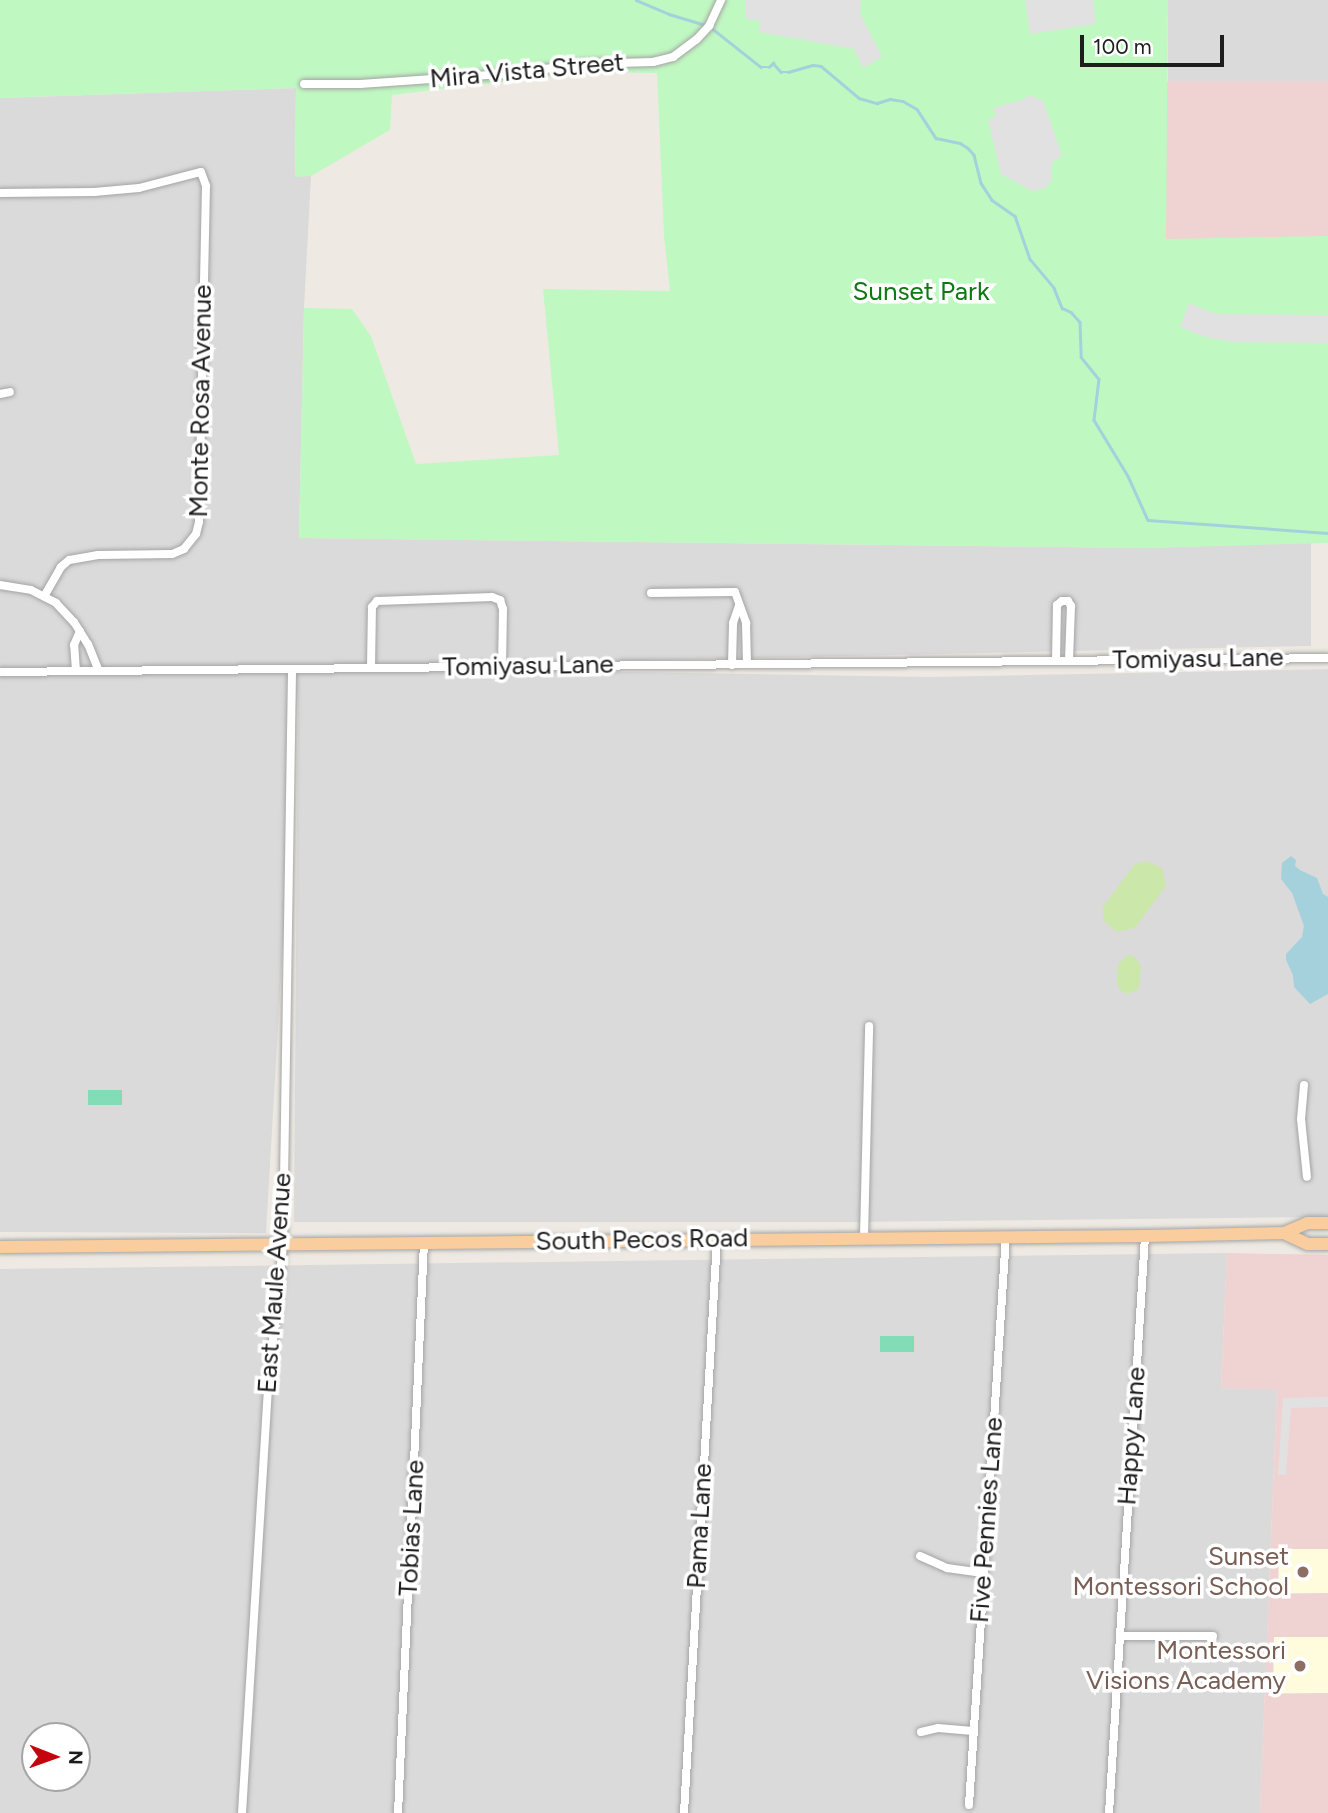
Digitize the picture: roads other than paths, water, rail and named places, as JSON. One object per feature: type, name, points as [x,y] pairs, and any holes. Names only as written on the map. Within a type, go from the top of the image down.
[{"type":"main road","name":"South Pecos Road","points":[[0,1247],[1145,1236],[1283,1233],[1307,1223],[1328,1223]]},
{"type":"main road","name":"South Pecos Road","points":[[1283,1233],[1308,1244],[1328,1244]]},
{"type":"street","name":"Mira Vista Street","points":[[304,84],[360,84],[516,73],[581,64],[653,62],[673,57],[697,39],[709,26],[722,0]]},
{"type":"street","name":"Monte Rosa Avenue","points":[[0,193],[94,192],[139,188],[201,172],[205,186],[199,522],[196,534],[184,549],[172,554],[99,555],[69,560],[61,567],[44,597]]},
{"type":"street","points":[[0,394],[9,392]]},
{"type":"street","points":[[0,585],[31,590],[56,603],[80,631],[99,671]]},
{"type":"street","points":[[651,593],[734,592],[746,623],[747,664]]},
{"type":"street","points":[[371,668],[372,607],[377,601],[492,597],[500,600],[503,609],[502,667]]},
{"type":"street","points":[[1056,661],[1057,605],[1068,601],[1071,606],[1069,661]]},
{"type":"street","points":[[732,664],[733,623],[739,606]]},
{"type":"street","points":[[76,671],[74,645],[80,631]]},
{"type":"street","name":"Tomiyasu Lane","points":[[0,672],[1328,658]]},
{"type":"street","name":"East Maule Avenue","points":[[242,1813],[268,1388],[283,1245],[292,669]]},
{"type":"street","points":[[864,1237],[869,1026]]},
{"type":"street","points":[[1304,1085],[1301,1119],[1307,1177]]},
{"type":"street","name":"Five Pennies Lane","points":[[969,1805],[1006,1236]]},
{"type":"street","name":"Happy Lane","points":[[1109,1813],[1145,1236]]},
{"type":"street","name":"Pama Lane","points":[[684,1813],[718,1239]]},
{"type":"street","name":"Tobias Lane","points":[[398,1813],[424,1244]]},
{"type":"street","points":[[920,1556],[947,1568],[983,1573]]},
{"type":"street","points":[[1120,1636],[1213,1636]]},
{"type":"street","points":[[921,1732],[938,1728],[973,1731]]},
{"type":"water","points":[[1291,856],[1296,860],[1295,866],[1317,878],[1323,894],[1328,897],[1328,994],[1310,1004],[1294,987],[1293,975],[1286,960],[1286,954],[1302,937],[1304,926],[1292,893],[1281,879],[1282,863]]},
{"type":"waterway","points":[[636,0],[669,14],[709,26],[761,67],[769,67],[773,63],[781,72],[788,72],[813,65],[821,66],[859,98],[877,103],[890,99],[903,101],[917,109],[936,138],[960,143],[968,148],[974,155],[981,183],[992,200],[1015,216],[1030,259],[1054,288],[1062,308],[1071,312],[1080,322],[1081,357],[1099,379],[1094,420],[1128,476],[1148,520],[1328,533]]},
{"type":"place","name":"Sunset Montessori School","points":[[1303,1572]]},
{"type":"place","name":"Montessori Visions Academy","points":[[1300,1666]]},
{"type":"park label","name":"Sunset Park","points":[[921,292]]}]
